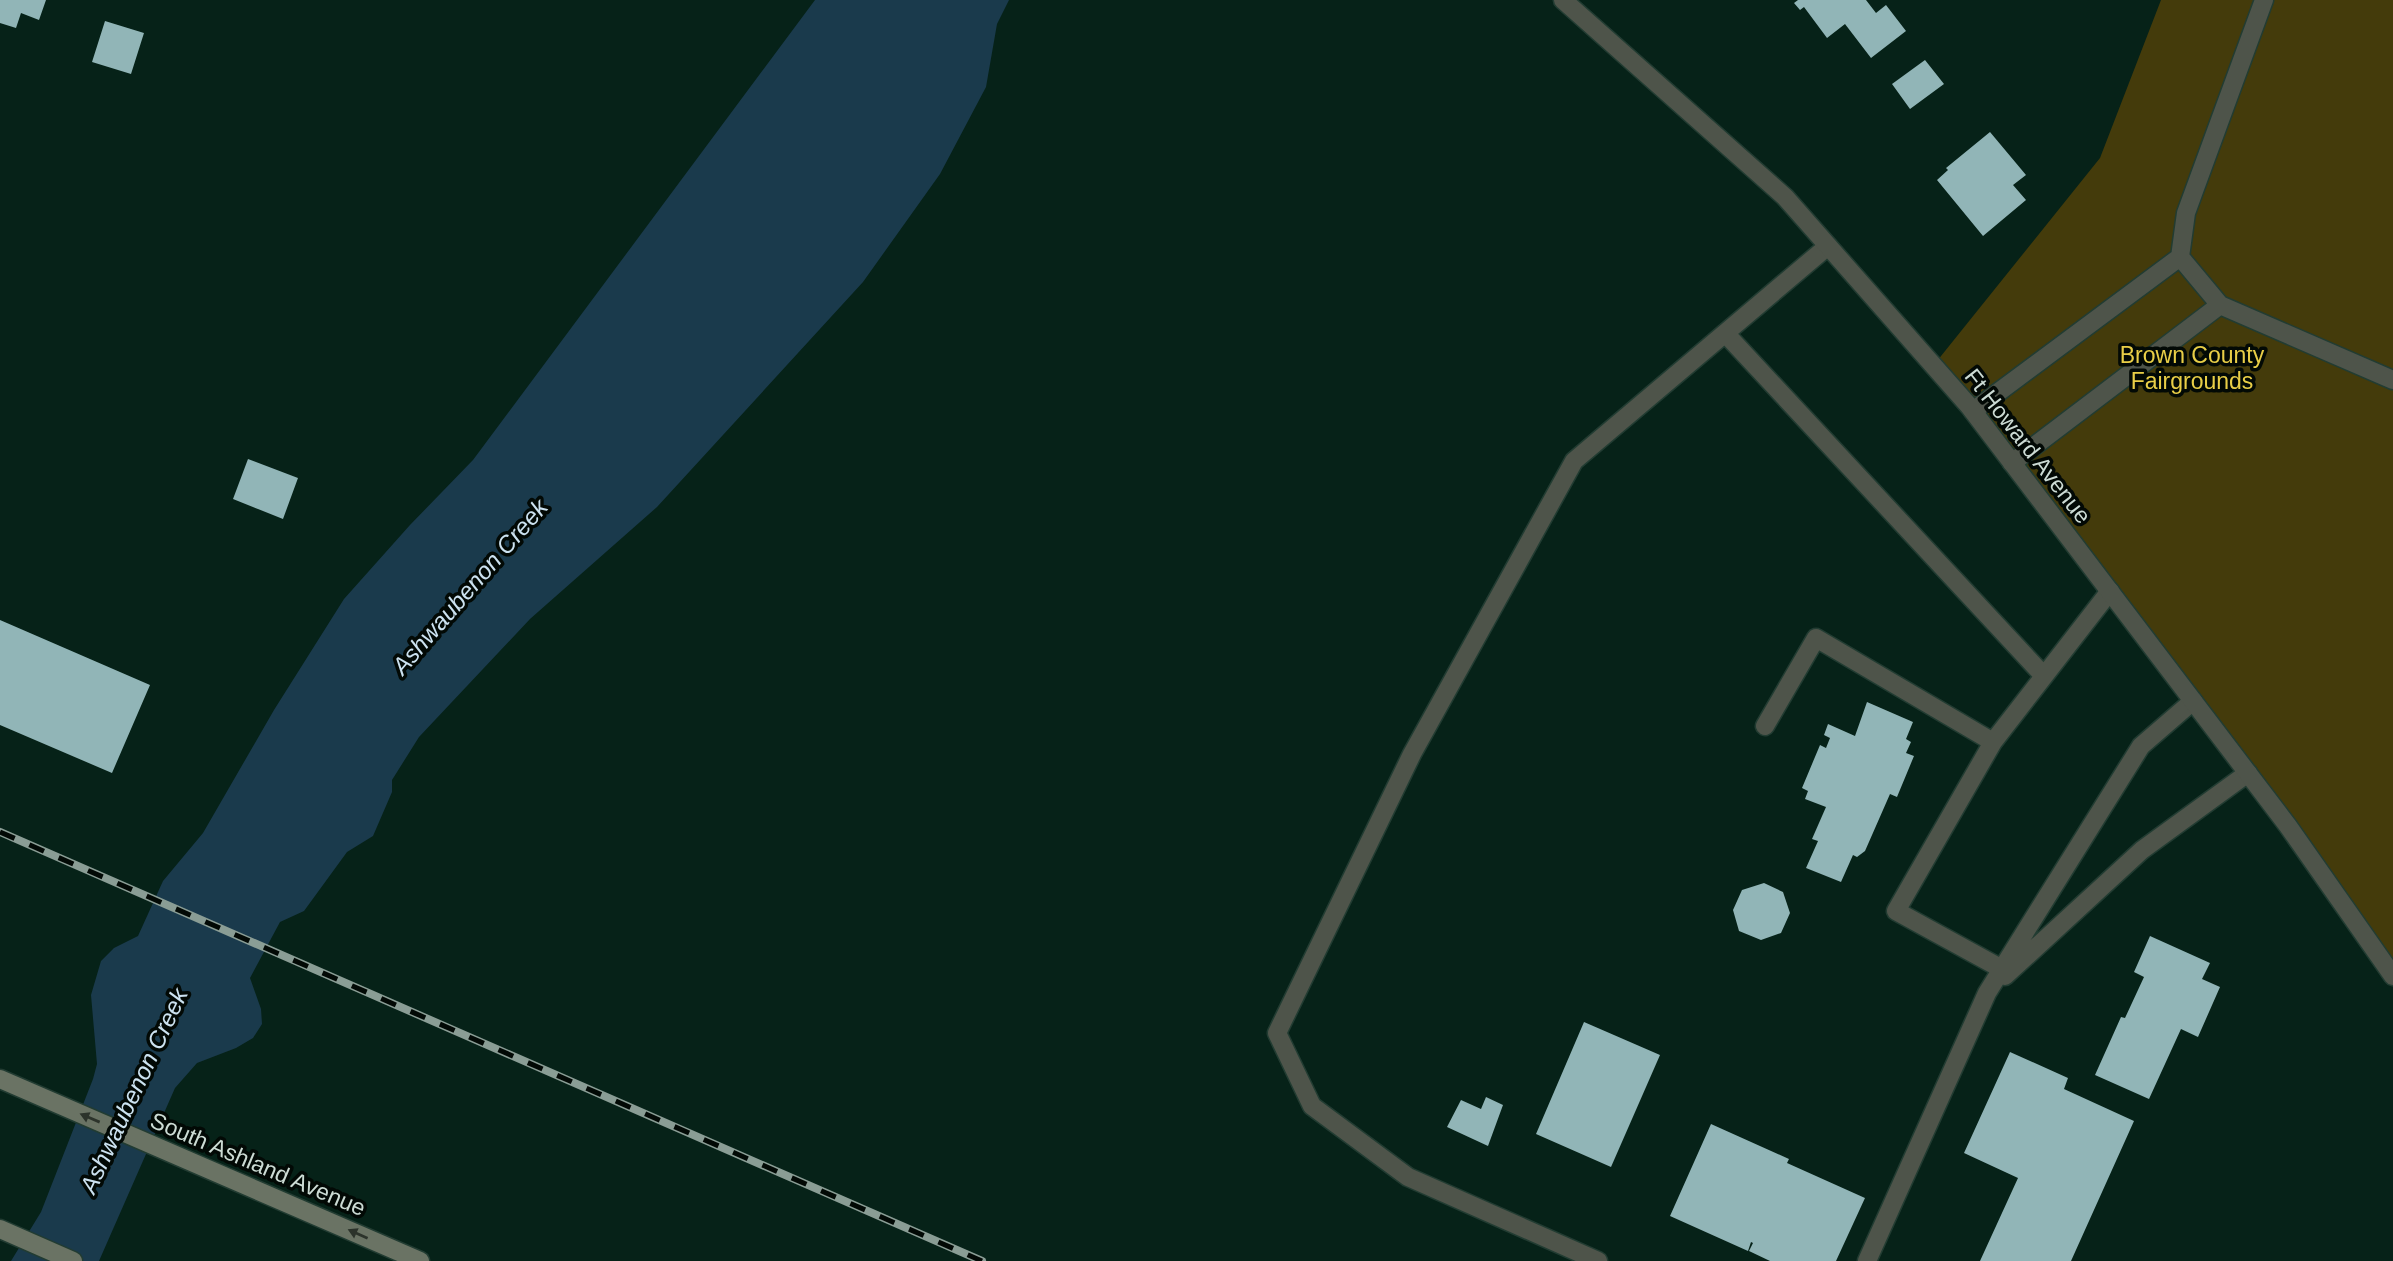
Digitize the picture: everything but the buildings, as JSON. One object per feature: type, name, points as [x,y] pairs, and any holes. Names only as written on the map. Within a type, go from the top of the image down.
[{"type":"main road","name":"South Ashland Avenue","points":[[0,1079],[420,1261]]},
{"type":"main road","points":[[0,1229],[73,1261]]},
{"type":"street","name":"Ft Howard Avenue","points":[[1563,0],[1785,197],[1973,411],[2288,826],[2393,976]]},
{"type":"street","points":[[1973,411],[2180,257],[2186,213],[2264,0]]},
{"type":"street","points":[[1598,1261],[1408,1177],[1312,1106],[1277,1033],[1412,754],[1574,461],[1828,246]]},
{"type":"street","points":[[2180,257],[2220,305],[2393,380]]},
{"type":"street","points":[[2012,463],[2220,305]]},
{"type":"street","points":[[1725,333],[2044,676]]},
{"type":"street","points":[[2001,969],[1896,911],[1993,742],[2109,591]]},
{"type":"street","points":[[1765,726],[1816,638],[1993,742]]},
{"type":"street","points":[[1867,1261],[1987,993],[2141,746],[2193,701]]},
{"type":"street","points":[[1987,993],[2141,850],[2248,774]]},
{"type":"green space","name":"Brown County Fairgrounds","points":[[2161,0],[2393,0],[2393,976],[1933,366],[2100,158]]},
{"type":"water","name":"Ashwaubenon Creek","points":[[815,0],[1009,0],[997,24],[986,87],[940,174],[863,282],[657,507],[530,619],[419,737],[392,780],[392,792],[373,836],[347,852],[304,911],[280,922],[250,978],[261,1009],[262,1024],[253,1038],[236,1048],[197,1063],[175,1088],[99,1261],[11,1261],[41,1212],[93,1079],[97,1064],[91,995],[101,961],[114,948],[138,936],[163,881],[203,833],[274,710],[344,599],[473,460]]},
{"type":"railway","points":[[0,832],[982,1261]]}]
